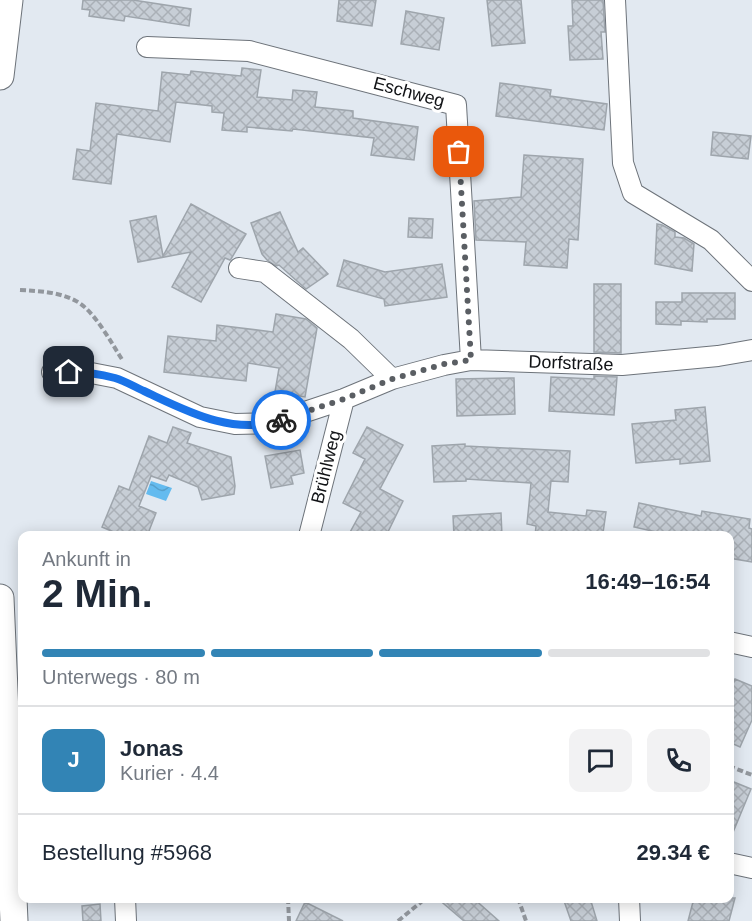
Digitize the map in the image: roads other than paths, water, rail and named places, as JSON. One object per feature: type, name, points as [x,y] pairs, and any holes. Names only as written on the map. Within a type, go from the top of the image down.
[{"type":"main road","points":[[0,76],[9,0]]},
{"type":"main road","points":[[0,598],[14,921]]},
{"type":"street","points":[[615,0],[623,163],[633,193],[711,240],[752,281]]},
{"type":"street","name":"Eschweg","points":[[147,47],[249,51],[456,105],[471,360]]},
{"type":"street","points":[[239,268],[265,272],[351,339],[392,379]]},
{"type":"street","name":"Dorfstraße","points":[[52,372],[86,372],[117,378],[200,417],[235,424],[272,423],[344,399],[392,379],[444,364],[471,360],[622,365],[718,356],[752,350]]},
{"type":"street","name":"Brühlweg","points":[[310,531],[344,399]]},
{"type":"street","points":[[734,643],[752,646]]},
{"type":"street","points":[[734,863],[752,868]]},
{"type":"street","points":[[124,903],[126,921]]},
{"type":"street","points":[[629,903],[630,921]]},
{"type":"water","points":[[151,481],[172,488],[166,501],[146,494]]}]
